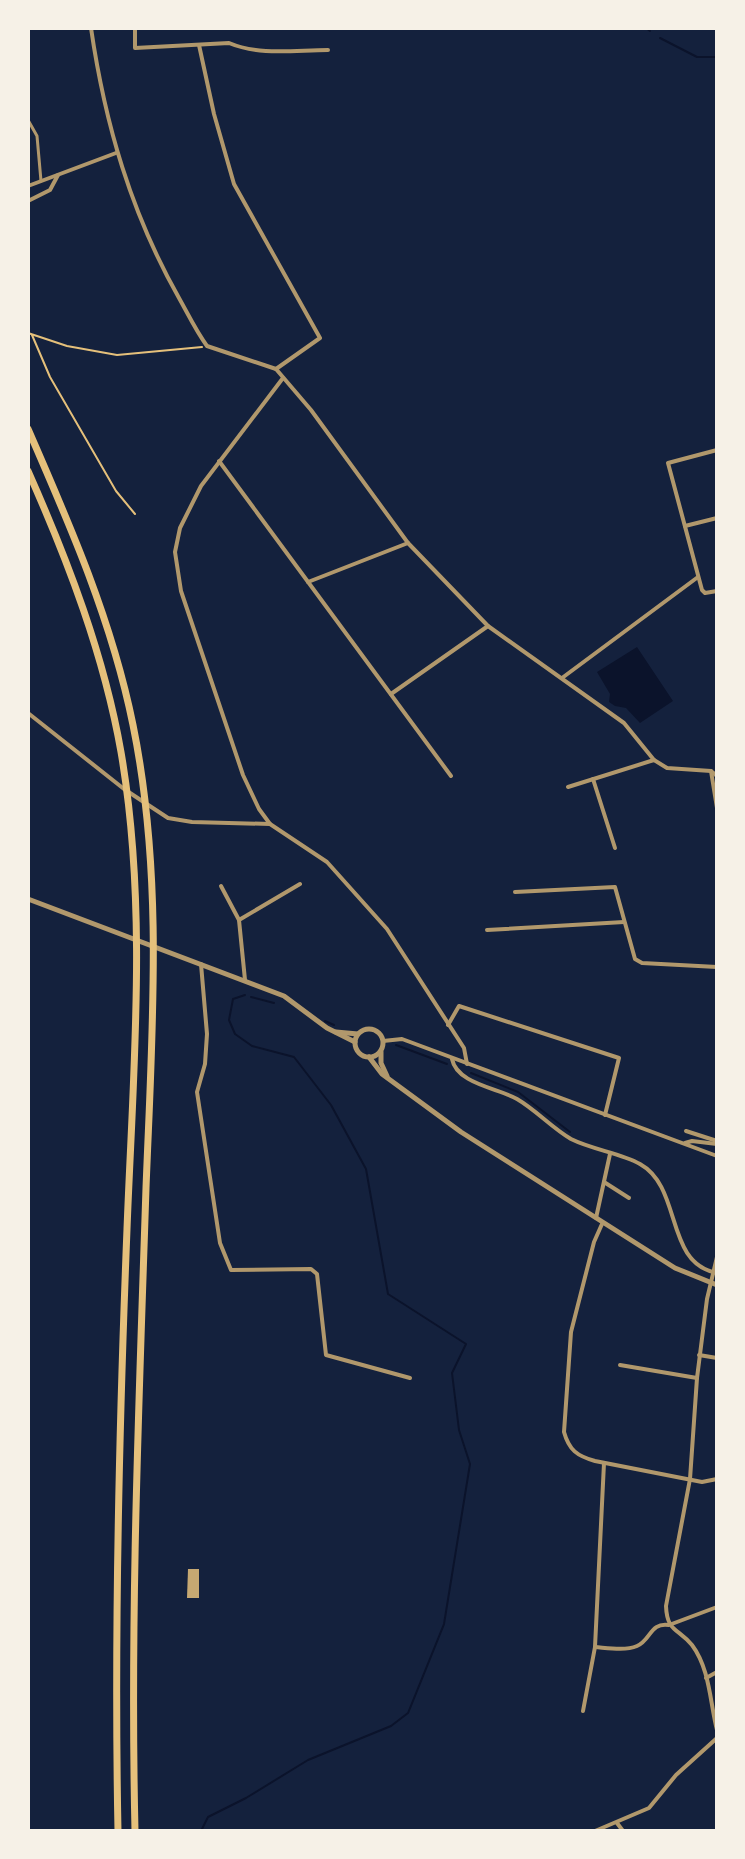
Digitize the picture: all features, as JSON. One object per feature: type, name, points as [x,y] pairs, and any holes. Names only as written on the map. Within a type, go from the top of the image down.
[{"type":"highway","points":[[28,429],[65,513],[106,623],[124,683],[142,773],[152,862],[153,970],[135,1534],[135,1831]]},
{"type":"highway","points":[[28,471],[87,618],[109,697],[123,765],[133,850],[136,968],[117,1555],[118,1831]]},
{"type":"street","points":[[91,28],[100,90],[116,153],[151,245],[207,346],[276,369],[311,410],[408,543],[488,626],[624,723],[654,760],[667,768],[714,771]]},
{"type":"street","points":[[135,28],[135,48],[229,43],[242,49],[289,52],[328,50]]},
{"type":"street","points":[[199,45],[234,184],[320,338],[276,369]]},
{"type":"street","points":[[28,120],[37,136],[41,181]]},
{"type":"street","points":[[28,186],[116,153]]},
{"type":"street","points":[[28,201],[50,190],[58,175]]},
{"type":"street","points":[[283,378],[201,486],[184,517],[175,552],[176,569],[243,775],[259,809],[270,824],[327,862],[387,929],[464,1048],[467,1064]]},
{"type":"street","points":[[717,450],[668,463],[698,577],[705,593],[717,591]]},
{"type":"street","points":[[219,461],[451,776]]},
{"type":"street","points":[[685,526],[717,518]]},
{"type":"street","points":[[308,582],[408,543]]},
{"type":"street","points":[[562,679],[698,577]]},
{"type":"street","points":[[391,694],[488,626]]},
{"type":"street","points":[[28,713],[160,814],[177,821],[270,824]]},
{"type":"street","points":[[568,787],[654,760]]},
{"type":"street","points":[[714,771],[717,776]]},
{"type":"street","points":[[714,771],[717,808]]},
{"type":"street","points":[[593,779],[615,848]]},
{"type":"street","points":[[239,920],[300,884]]},
{"type":"street","points":[[221,886],[239,920],[245,980]]},
{"type":"street","points":[[515,892],[615,887],[635,959],[642,963],[717,967]]},
{"type":"street","points":[[28,899],[284,996],[335,1032],[355,1042],[361,1055],[369,1057],[381,1050]]},
{"type":"street","points":[[487,930],[624,922]]},
{"type":"street","points":[[201,964],[207,1034],[205,1064],[197,1092],[220,1243],[231,1270],[311,1269],[317,1274],[326,1355],[410,1378]]},
{"type":"street","points":[[448,1025],[459,1006],[619,1058],[605,1115]]},
{"type":"street","points":[[335,1032],[358,1034],[366,1029],[375,1030],[383,1041],[381,1063],[387,1077]]},
{"type":"street","points":[[355,1042],[358,1034]]},
{"type":"street","points":[[383,1041],[402,1039],[717,1156]]},
{"type":"street","points":[[369,1057],[377,1070],[450,1125],[675,1268],[717,1285]]},
{"type":"street","points":[[452,1059],[455,1068],[474,1081],[517,1098],[571,1138],[639,1163],[652,1173],[687,1255],[696,1265],[715,1274]]},
{"type":"street","points":[[686,1131],[717,1143]]},
{"type":"street","points":[[684,1144],[692,1141],[708,1145],[717,1143]]},
{"type":"street","points":[[596,1220],[610,1154]]},
{"type":"street","points":[[604,1182],[629,1198]]},
{"type":"street","points":[[602,1224],[594,1242],[571,1332],[564,1432],[567,1444],[576,1454],[604,1463],[702,1482],[717,1479]]},
{"type":"street","points":[[717,1257],[699,1355],[690,1479],[666,1606],[669,1625],[692,1645],[706,1678],[717,1730]]},
{"type":"street","points":[[699,1355],[717,1358]]},
{"type":"street","points":[[620,1365],[697,1378]]},
{"type":"street","points":[[583,1711],[595,1647],[604,1463]]},
{"type":"street","points":[[595,1647],[621,1649],[637,1646],[654,1627],[669,1625],[717,1607]]},
{"type":"street","points":[[706,1678],[717,1672]]},
{"type":"street","points":[[595,1831],[649,1808],[676,1775],[717,1738]]},
{"type":"street","points":[[617,1823],[623,1831]]},
{"type":"path","points":[[30,334],[58,344],[117,355],[207,346]]},
{"type":"path","points":[[30,334],[50,377],[116,491],[135,514]]},
{"type":"water","points":[[637,647],[673,701],[640,723],[626,708],[609,702],[610,694],[597,672]]},
{"type":"building","points":[[188,1569],[199,1569],[199,1598],[187,1598]]},
{"type":"waterway","points":[[646,28],[650,31]]},
{"type":"waterway","points":[[660,38],[697,57],[717,57]]},
{"type":"waterway","points":[[201,1831],[208,1817],[308,1760],[391,1726],[408,1713],[444,1624],[470,1464],[459,1430],[452,1373],[466,1344],[388,1294],[366,1169],[331,1105],[294,1057],[252,1046],[235,1034],[229,1020],[233,999],[245,995]]},
{"type":"waterway","points":[[251,997],[274,1003]]},
{"type":"waterway","points":[[325,1021],[334,1025]]},
{"type":"waterway","points":[[396,1045],[447,1064]]},
{"type":"waterway","points":[[471,1073],[518,1092],[570,1132]]}]
